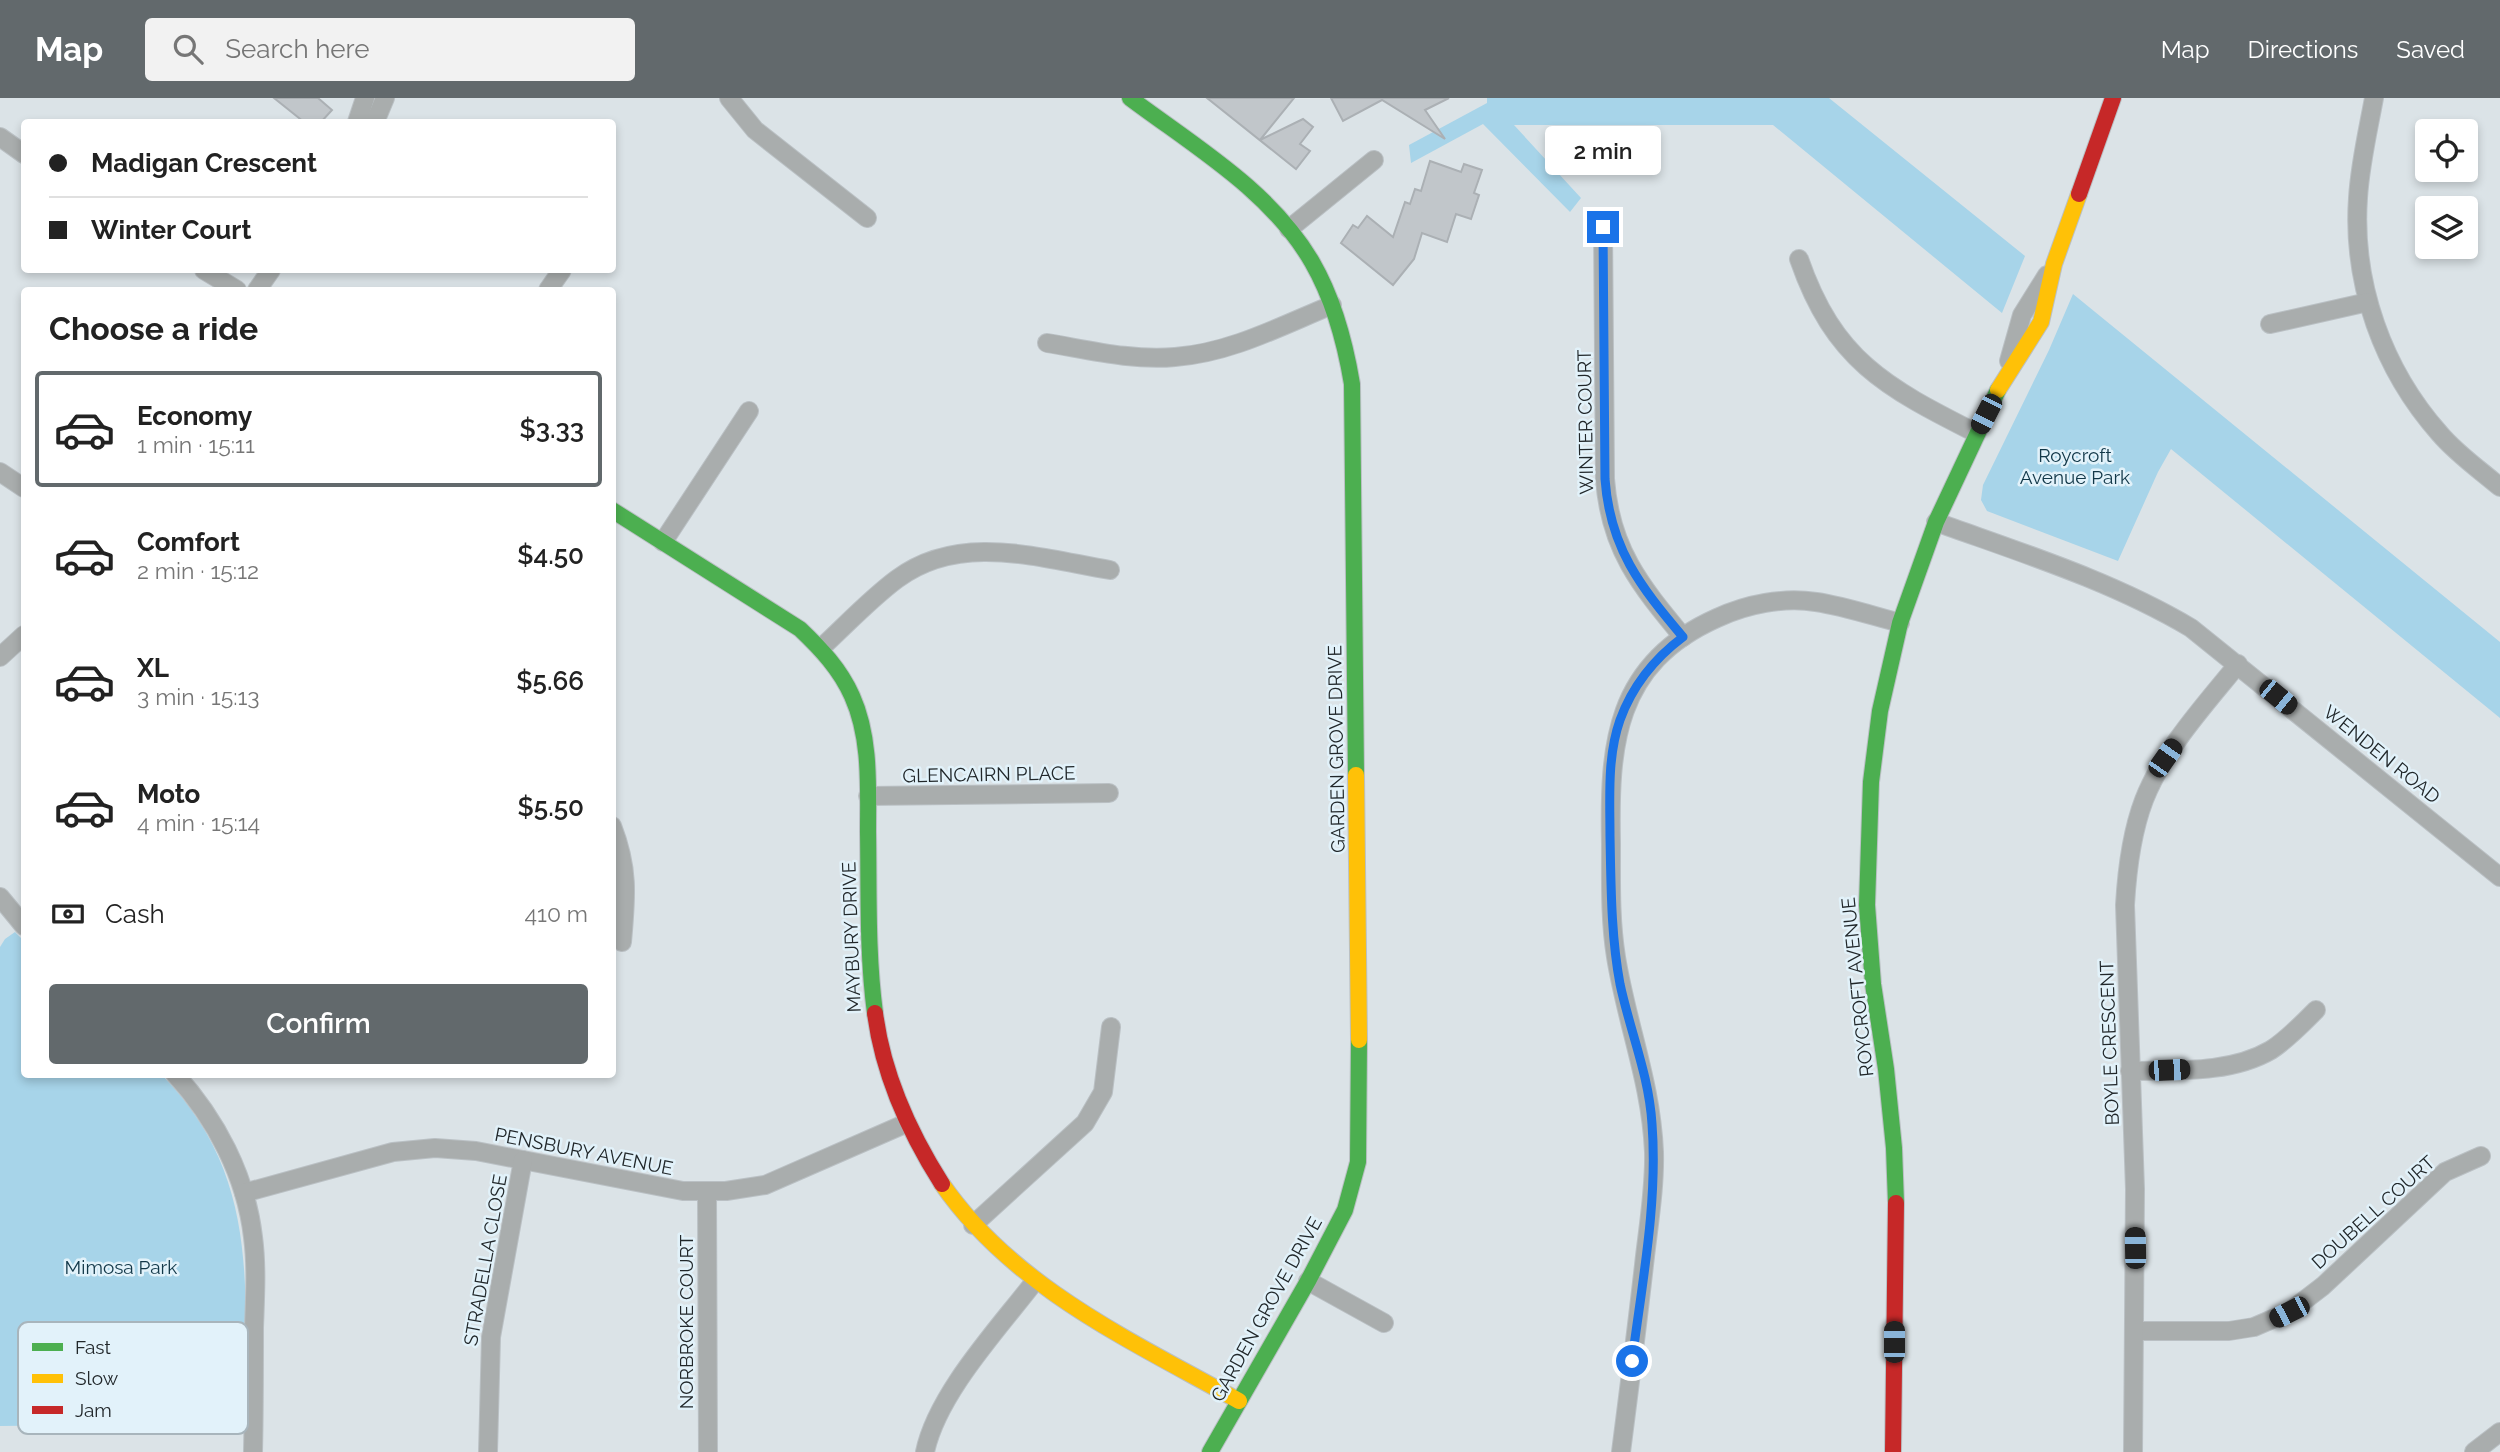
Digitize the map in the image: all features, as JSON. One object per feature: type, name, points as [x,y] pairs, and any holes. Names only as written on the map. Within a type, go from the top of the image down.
[{"type":"street","points":[[358,119],[365,98]]},
{"type":"street","points":[[376,119],[385,98]]},
{"type":"street","points":[[729,98],[755,130],[867,218]]},
{"type":"street","name":"GARDEN GROVE DRIVE","points":[[1130,98],[1246,188],[1289,229],[1308,258],[1332,305],[1348,357],[1353,415],[1360,1137],[1358,1162],[1345,1210],[1308,1281],[1210,1452]]},
{"type":"street","name":"ROYCROFT AVENUE","points":[[1893,1452],[1896,1205],[1894,1148],[1888,1081],[1873,984],[1867,878],[1871,782],[1879,723],[1900,624],[1936,522],[2006,374],[2022,314],[2054,264],[2113,98]]},
{"type":"street","points":[[2374,98],[2358,198],[2359,251],[2368,302],[2388,357],[2419,408],[2441,435],[2500,487]]},
{"type":"street","points":[[0,137],[21,152]]},
{"type":"street","points":[[1289,229],[1374,160]]},
{"type":"street","name":"WINTER COURT","points":[[1603,227],[1605,479],[1609,514],[1626,561],[1683,637]]},
{"type":"street","points":[[1799,259],[1807,284],[1826,320],[1848,350],[1867,369],[1908,397],[1976,433]]},
{"type":"street","points":[[209,273],[232,287]]},
{"type":"street","points":[[2270,324],[2368,302]]},
{"type":"street","points":[[1047,344],[1147,357],[1195,355],[1244,341],[1332,305]]},
{"type":"street","points":[[663,542],[749,411]]},
{"type":"street","points":[[0,472],[21,486]]},
{"type":"street","name":"MAYBURY DRIVE","points":[[616,513],[800,629],[821,648],[842,675],[856,706],[867,745],[872,990],[883,1053],[907,1123],[925,1156],[974,1225],[1035,1281],[1239,1401]]},
{"type":"street","name":"WENDEN ROAD","points":[[1936,522],[2104,584],[2190,628],[2500,877]]},
{"type":"street","points":[[821,648],[897,579],[921,565],[951,555],[989,550],[1110,570]]},
{"type":"street","points":[[1621,1452],[1648,1231],[1654,1155],[1648,1092],[1620,984],[1615,953],[1611,890],[1611,770],[1620,721],[1648,669],[1664,651],[1683,637],[1731,611],[1753,605],[1792,601],[1823,603],[1900,624]]},
{"type":"street","points":[[0,656],[21,638]]},
{"type":"street","name":"BOYLE CRESCENT","points":[[2133,1452],[2135,1189],[2125,905],[2127,874],[2138,816],[2149,788],[2165,758],[2238,664]]},
{"type":"street","name":"GLENCAIRN PLACE","points":[[868,796],[1109,793]]},
{"type":"street","points":[[616,838],[626,879],[622,942]]},
{"type":"street","points":[[0,897],[21,922]]},
{"type":"street","points":[[2130,1071],[2208,1068],[2243,1061],[2278,1045],[2316,1010]]},
{"type":"street","points":[[974,1225],[1085,1123],[1103,1092],[1111,1027]]},
{"type":"street","points":[[178,1078],[215,1127],[244,1193],[253,1237],[253,1452]]},
{"type":"street","name":"PENSBURY AVENUE","points":[[244,1193],[368,1158],[415,1149],[455,1149],[659,1188],[707,1192],[745,1189],[782,1179],[907,1123]]},
{"type":"street","name":"DOUBELL COURT","points":[[2134,1331],[2229,1331],[2254,1327],[2272,1320],[2306,1301],[2445,1172],[2481,1156]]},
{"type":"street","name":"STRADELLA CLOSE","points":[[488,1452],[492,1326],[523,1160]]},
{"type":"street","name":"NORBROKE COURT","points":[[707,1192],[708,1452]]},
{"type":"street","points":[[925,1452],[934,1419],[948,1396],[1035,1281]]},
{"type":"street","points":[[1308,1281],[1384,1323]]},
{"type":"street","points":[[2474,1452],[2500,1432]]},
{"type":"green space","points":[[1487,98],[1829,98],[2025,256],[2002,313],[1773,125],[1514,125],[1581,198],[1570,212],[1483,124],[1411,163],[1409,145],[1487,103]]},
{"type":"green space","name":"Roycroft Avenue Park","points":[[2073,294],[2500,642],[2500,718],[2171,449],[2118,561],[1987,511],[1981,500],[1983,485],[2049,350]]},
{"type":"green space","name":"Mimosa Park","points":[[15,932],[21,938],[21,1078],[164,1078],[194,1114],[217,1154],[232,1196],[241,1238],[246,1322],[18,1322],[18,1426],[0,1426],[0,947],[5,939]]},
{"type":"building","points":[[274,98],[318,98],[332,110],[324,119],[300,119]]},
{"type":"building","points":[[1207,98],[1294,98],[1260,140],[1303,119],[1313,127],[1300,144],[1310,151],[1296,169]]},
{"type":"building","points":[[1331,98],[1449,98],[1425,110],[1445,139],[1382,100],[1343,121]]},
{"type":"building","points":[[1430,161],[1461,172],[1464,164],[1482,170],[1474,193],[1479,195],[1471,219],[1456,214],[1447,242],[1422,233],[1414,259],[1393,285],[1341,243],[1353,225],[1358,228],[1367,216],[1393,237],[1405,202],[1410,204],[1415,189],[1421,191]]},
{"type":"traffic: fast","points":[[1130,98],[1230,171],[1275,213],[1312,262],[1327,291],[1338,322],[1352,384],[1356,775]]},
{"type":"traffic: fast","points":[[1896,1203],[1894,1148],[1873,984],[1867,905],[1871,782],[1880,711],[1900,623],[1936,522],[1998,390]]},
{"type":"traffic: fast","points":[[616,513],[800,629],[829,660],[847,686],[863,729],[867,763],[870,945],[875,1013]]},
{"type":"traffic: fast","points":[[1210,1452],[1308,1281],[1345,1210],[1358,1162],[1359,1040]]},
{"type":"traffic: slow","points":[[1998,390],[2041,322],[2054,264],[2079,194]]},
{"type":"traffic: slow","points":[[1356,775],[1359,1040]]},
{"type":"traffic: slow","points":[[942,1184],[971,1221],[1039,1283],[1117,1333],[1239,1401]]},
{"type":"traffic: jam","points":[[2079,194],[2113,98]]},
{"type":"traffic: jam","points":[[875,1013],[884,1059],[899,1102],[942,1184]]},
{"type":"traffic: jam","points":[[1893,1452],[1896,1203]]},
{"type":"route","points":[[1603,227],[1606,499],[1612,526],[1626,561],[1683,637],[1664,651],[1648,669],[1632,695],[1620,721],[1611,770],[1611,890],[1615,953],[1620,984],[1648,1092],[1654,1155],[1632,1361]]}]
